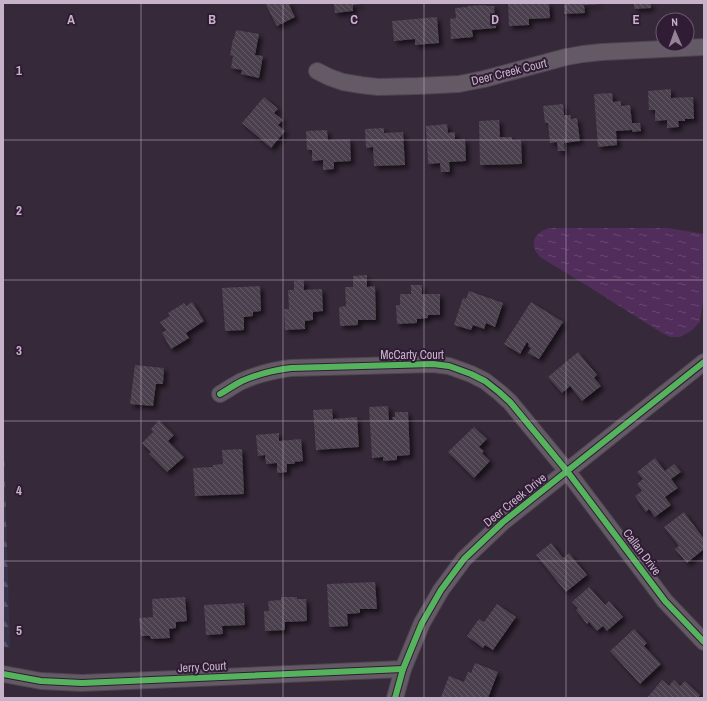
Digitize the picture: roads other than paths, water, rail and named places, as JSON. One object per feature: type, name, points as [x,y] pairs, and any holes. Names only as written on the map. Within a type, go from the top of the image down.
[{"type":"street","name":"Deer Creek Court","points":[[316,70],[343,82],[378,87],[459,84],[583,54],[704,47]]},
{"type":"street","name":"Deer Creek Drive","points":[[395,698],[403,669],[416,635],[441,590],[464,559],[503,522],[704,362]]},
{"type":"street","name":"McCarty Court","points":[[220,394],[241,382],[262,374],[291,368],[433,364],[449,366],[485,381],[499,392],[514,407],[567,471]]},
{"type":"street","name":"Callan Drive","points":[[567,471],[664,601],[704,642]]},
{"type":"street","name":"Jerry Court","points":[[3,674],[41,681],[82,683],[403,669]]},
{"type":"water","points":[[549,228],[668,228],[704,234],[704,294],[700,322],[691,331],[680,337],[670,337],[662,333],[540,257],[534,248],[534,240],[536,236]]}]
